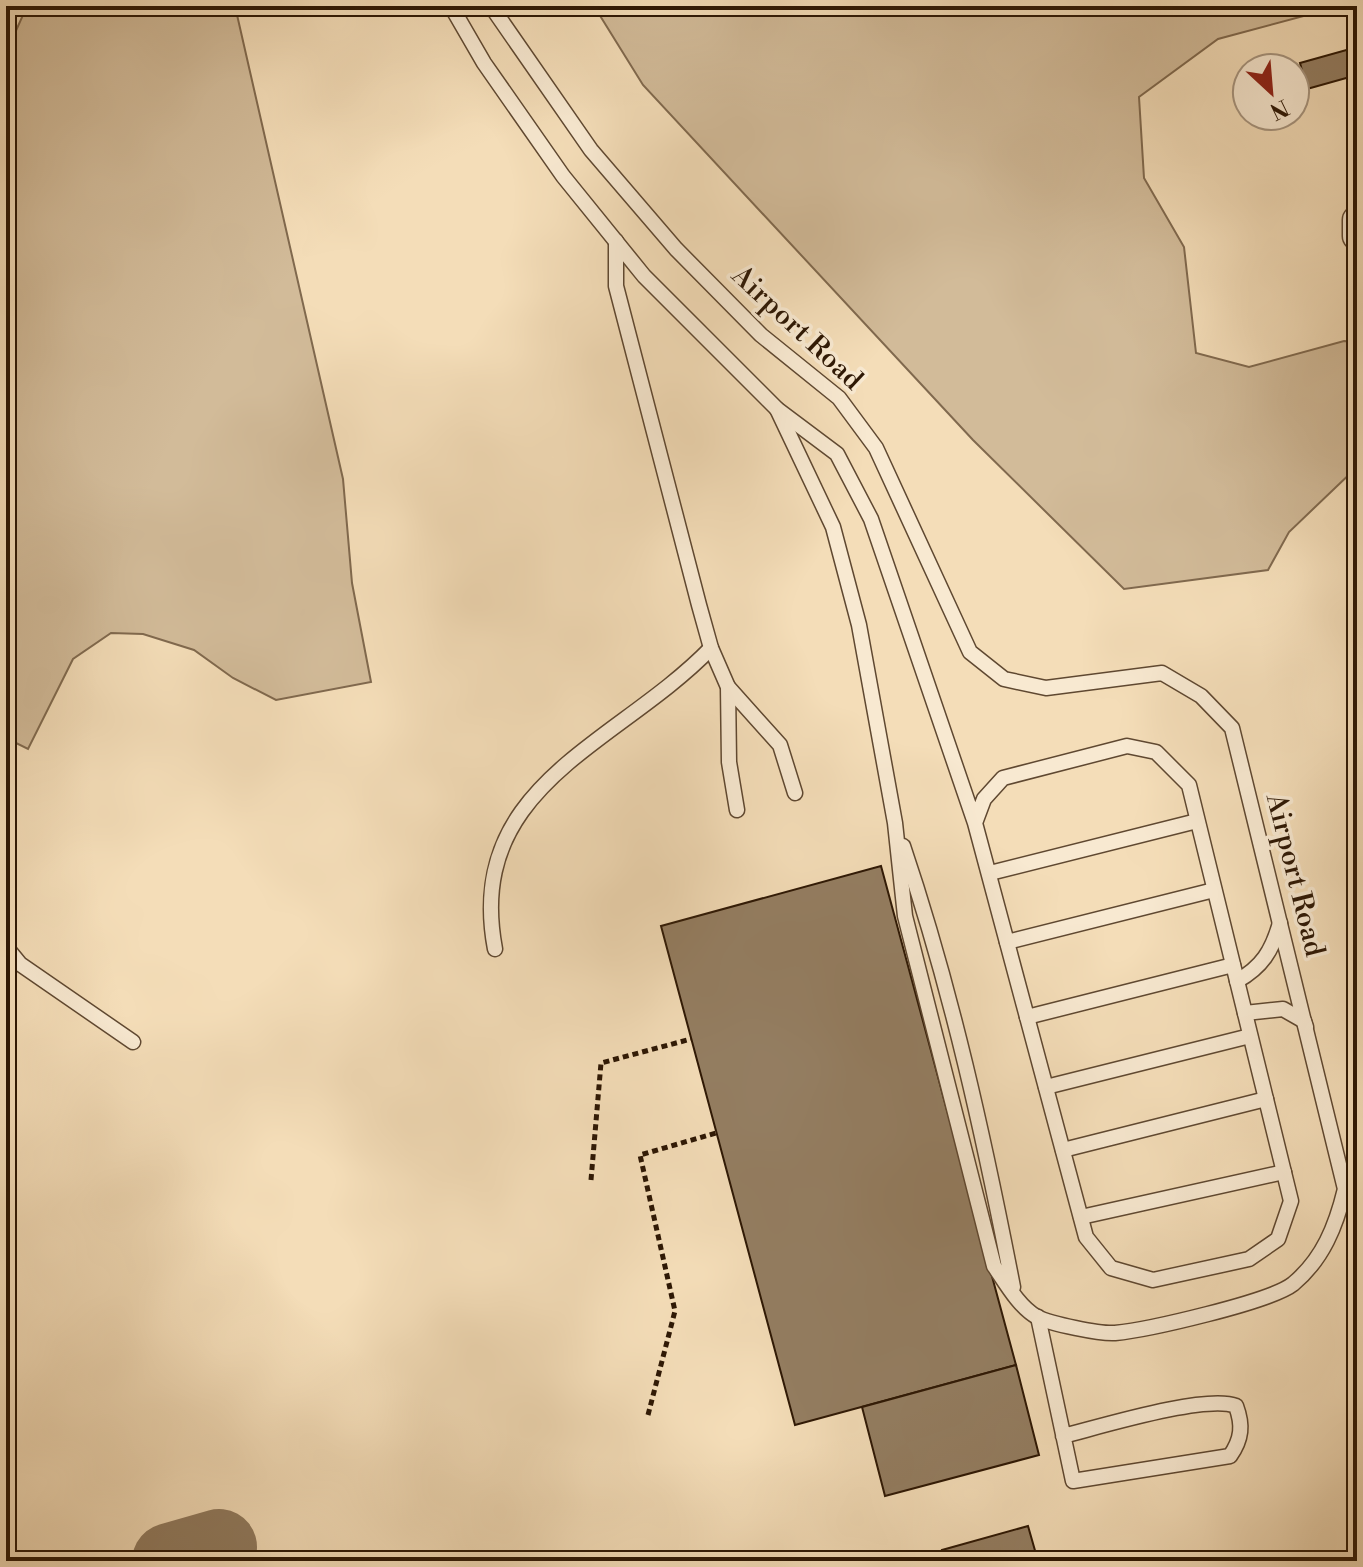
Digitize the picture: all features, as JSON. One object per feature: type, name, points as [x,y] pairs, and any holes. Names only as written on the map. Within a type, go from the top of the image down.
[{"type":"street","points":[[1357,220],[1357,236]]},
{"type":"lane","points":[[451,6],[484,63],[563,176],[644,276],[777,409],[837,454],[871,519],[990,873],[1086,1237],[1111,1268],[1153,1280],[1249,1259],[1278,1239],[1291,1201],[1189,785],[1156,752],[1127,746],[1003,778],[984,799],[975,823]]},
{"type":"lane","name":"Airport Road","points":[[491,6],[591,150],[676,249],[761,335],[839,398],[849,411],[876,448],[970,652],[1004,679],[1046,688],[1162,673],[1201,696],[1232,728],[1345,1189],[1337,1225],[1315,1261],[1290,1286],[1252,1303],[1114,1334],[1038,1317]]},
{"type":"lane","points":[[616,241],[616,286],[711,648],[728,687],[780,745],[795,793]]},
{"type":"lane","points":[[777,409],[833,527],[859,625],[895,823],[911,944],[994,1266],[1038,1317],[1063,1436],[1073,1481],[1230,1456],[1240,1442],[1241,1419],[1236,1406],[1226,1402],[1182,1408],[1063,1436]]},
{"type":"lane","points":[[495,949],[490,896],[496,857],[515,818],[552,778],[585,749],[657,698],[711,648]]},
{"type":"lane","points":[[728,687],[729,762],[737,810]]},
{"type":"lane","points":[[990,873],[1197,821]]},
{"type":"lane","points":[[895,823],[934,938],[962,1042],[1013,1290]]},
{"type":"lane","points":[[1237,981],[1252,972],[1272,952],[1280,923],[1269,876]]},
{"type":"lane","points":[[1007,942],[1214,890]]},
{"type":"lane","points":[[6,947],[20,964],[133,1042]]},
{"type":"lane","points":[[1027,1017],[1233,965]]},
{"type":"lane","points":[[1245,1013],[1283,1009],[1304,1021],[1314,1059]]},
{"type":"lane","points":[[1046,1087],[1250,1036]]},
{"type":"lane","points":[[1063,1150],[1266,1099]]},
{"type":"lane","points":[[1081,1217],[1284,1172]]},
{"type":"path","points":[[591,1180],[601,1063],[691,1039]]},
{"type":"path","points":[[648,1415],[675,1311],[640,1155],[716,1133]]},
{"type":"shaded area","points":[[27,6],[235,6],[343,479],[352,583],[371,682],[276,700],[233,678],[194,650],[143,634],[111,633],[73,659],[28,749],[16,743],[6,708],[6,53]]},
{"type":"shaded area","points":[[594,6],[1341,6],[1218,39],[1139,97],[1144,178],[1184,247],[1196,353],[1249,367],[1344,341],[1357,342],[1357,467],[1289,532],[1268,570],[1124,589],[973,440],[643,85]]},
{"type":"building","points":[[1357,47],[1357,75],[1311,88],[1311,60]]},
{"type":"building","points":[[881,866],[1016,1365],[795,1425],[661,926]]},
{"type":"building","points":[[1016,1365],[1039,1455],[885,1496],[862,1407]]},
{"type":"building","points":[[1028,1526],[1038,1561],[945,1561],[942,1550]]},
{"type":"taxiway","points":[[170,1561],[219,1547]]}]
